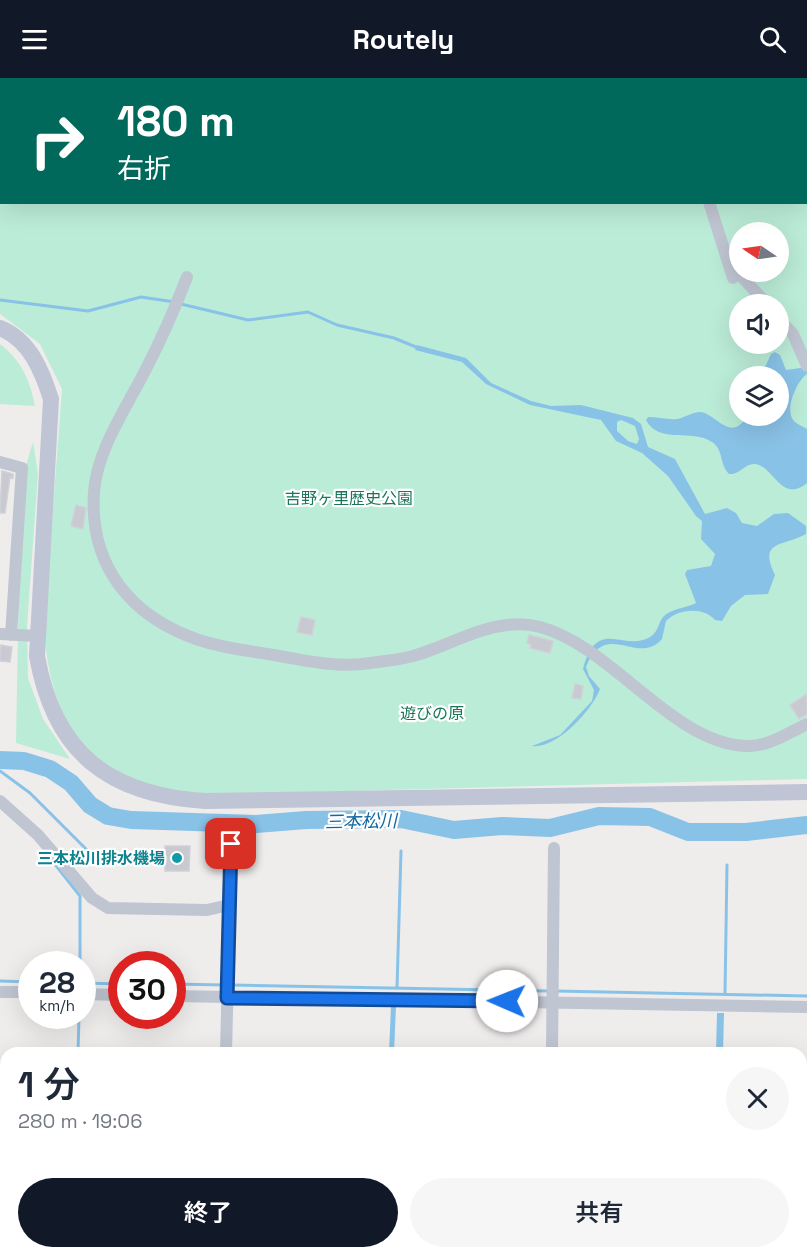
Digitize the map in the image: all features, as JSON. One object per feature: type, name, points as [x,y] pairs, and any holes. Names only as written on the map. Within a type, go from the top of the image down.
[{"type":"street","points":[[710,204],[736,277],[756,294]]},
{"type":"street","points":[[187,277],[164,332],[98,471],[94,493],[100,550],[128,599],[167,626],[200,640],[325,663],[361,664],[410,657],[473,632],[503,625],[538,626],[562,635],[597,657],[704,735],[746,746],[773,741],[807,724]]},
{"type":"street","points":[[0,328],[27,348],[42,372],[51,399],[37,636],[37,656],[43,690],[57,720],[83,757],[120,782],[141,792],[172,799],[205,801],[807,792]]},
{"type":"street","points":[[789,330],[807,366]]},
{"type":"street","points":[[0,462],[22,468],[6,635],[37,636]]},
{"type":"street","points":[[0,801],[38,835],[92,898],[108,908],[207,910],[229,905]]},
{"type":"street","points":[[226,1047],[231,844]]},
{"type":"street","points":[[552,1047],[554,848]]},
{"type":"street","points":[[186,994],[227,990],[553,994],[807,1007]]},
{"type":"street","points":[[0,992],[18,992]]},
{"type":"green space","name":"吉野ヶ里歴史公園","points":[[0,204],[807,204],[807,779],[192,795],[159,788],[126,777],[105,765],[88,751],[74,734],[56,694],[46,651],[44,628],[62,389],[40,344],[0,314]]},
{"type":"green space","points":[[0,344],[14,357],[24,371],[35,406],[0,404]]},
{"type":"green space","points":[[33,442],[38,474],[27,626],[28,678],[43,719],[70,759],[16,743],[20,521],[25,469]]},
{"type":"water","points":[[417,345],[466,358],[491,383],[531,401],[551,406],[581,405],[633,418],[641,424],[648,447],[675,459],[705,514],[727,508],[736,513],[742,523],[757,526],[774,514],[788,513],[806,526],[806,534],[781,543],[771,550],[770,564],[775,575],[768,594],[745,595],[731,606],[722,621],[698,611],[684,612],[666,621],[662,639],[653,646],[643,648],[613,644],[603,646],[594,653],[586,667],[589,676],[600,689],[590,707],[582,717],[552,742],[542,746],[532,746],[560,735],[592,701],[594,690],[583,669],[596,643],[603,639],[640,641],[650,637],[665,615],[696,603],[685,574],[687,570],[711,566],[715,554],[701,539],[702,521],[668,476],[642,453],[616,441],[601,420],[530,405],[486,384],[462,362],[415,350]],"holes":[[[621,420],[635,426],[639,439],[637,444],[628,441],[617,431],[617,422]]]},
{"type":"water","points":[[771,354],[778,354],[784,366],[766,366]]},
{"type":"water","points":[[807,367],[807,374],[796,388],[790,407],[793,420],[807,429],[807,483],[798,488],[784,487],[762,466],[755,464],[729,474],[716,445],[712,442],[695,436],[659,432],[652,428],[646,420],[648,417],[677,419],[700,412],[724,425],[735,427],[789,426],[789,370]]},
{"type":"water","points":[[391,1006],[396,1006],[394,1047],[389,1047]]},
{"type":"water","points":[[717,1013],[724,1013],[723,1047],[716,1047]]},
{"type":"building","points":[[2,471],[13,474],[13,478],[10,477],[5,513],[0,513]]},
{"type":"building","points":[[76,505],[86,508],[83,529],[71,526]]},
{"type":"building","points":[[301,617],[315,620],[312,635],[297,632]]},
{"type":"building","points":[[529,635],[553,641],[550,653],[530,648],[531,645],[527,643]]},
{"type":"building","points":[[1,645],[12,647],[10,662],[0,661]]},
{"type":"building","points":[[575,684],[583,686],[581,699],[572,698]]},
{"type":"building","points":[[807,694],[807,714],[799,719],[790,705]]},
{"type":"building","name":"三本松川排水機場","points":[[165,846],[190,846],[189,871],[165,871]]},
{"type":"waterway","points":[[0,300],[88,311],[141,297],[175,302]]},
{"type":"waterway","points":[[181,304],[248,320],[308,312],[337,325],[394,338],[416,347]]},
{"type":"waterway","name":"三本松川","points":[[0,760],[24,761],[50,769],[71,783],[90,805],[108,816],[131,820],[256,824],[306,820],[401,819],[454,830],[502,826],[550,828],[599,816],[650,817],[688,832],[746,832],[807,825]]},
{"type":"waterway","points":[[0,771],[30,793],[89,852],[104,857],[159,860]]},
{"type":"waterway","points":[[397,988],[401,851]]},
{"type":"waterway","points":[[50,858],[80,896],[80,951]]},
{"type":"waterway","points":[[725,994],[727,865]]},
{"type":"waterway","points":[[0,981],[18,982]]},
{"type":"waterway","points":[[96,983],[108,984]]},
{"type":"waterway","points":[[186,984],[225,985]]},
{"type":"waterway","points":[[231,985],[549,991]]},
{"type":"waterway","points":[[555,991],[807,996]]},
{"type":"waterway","points":[[78,1047],[79,1029]]},
{"type":"place","name":"三本松川排水機場","points":[[177,858]]},
{"type":"route","points":[[231,844],[227,998],[507,1001]]},
{"type":"park label","name":"遊びの原","points":[[432,713]]}]
